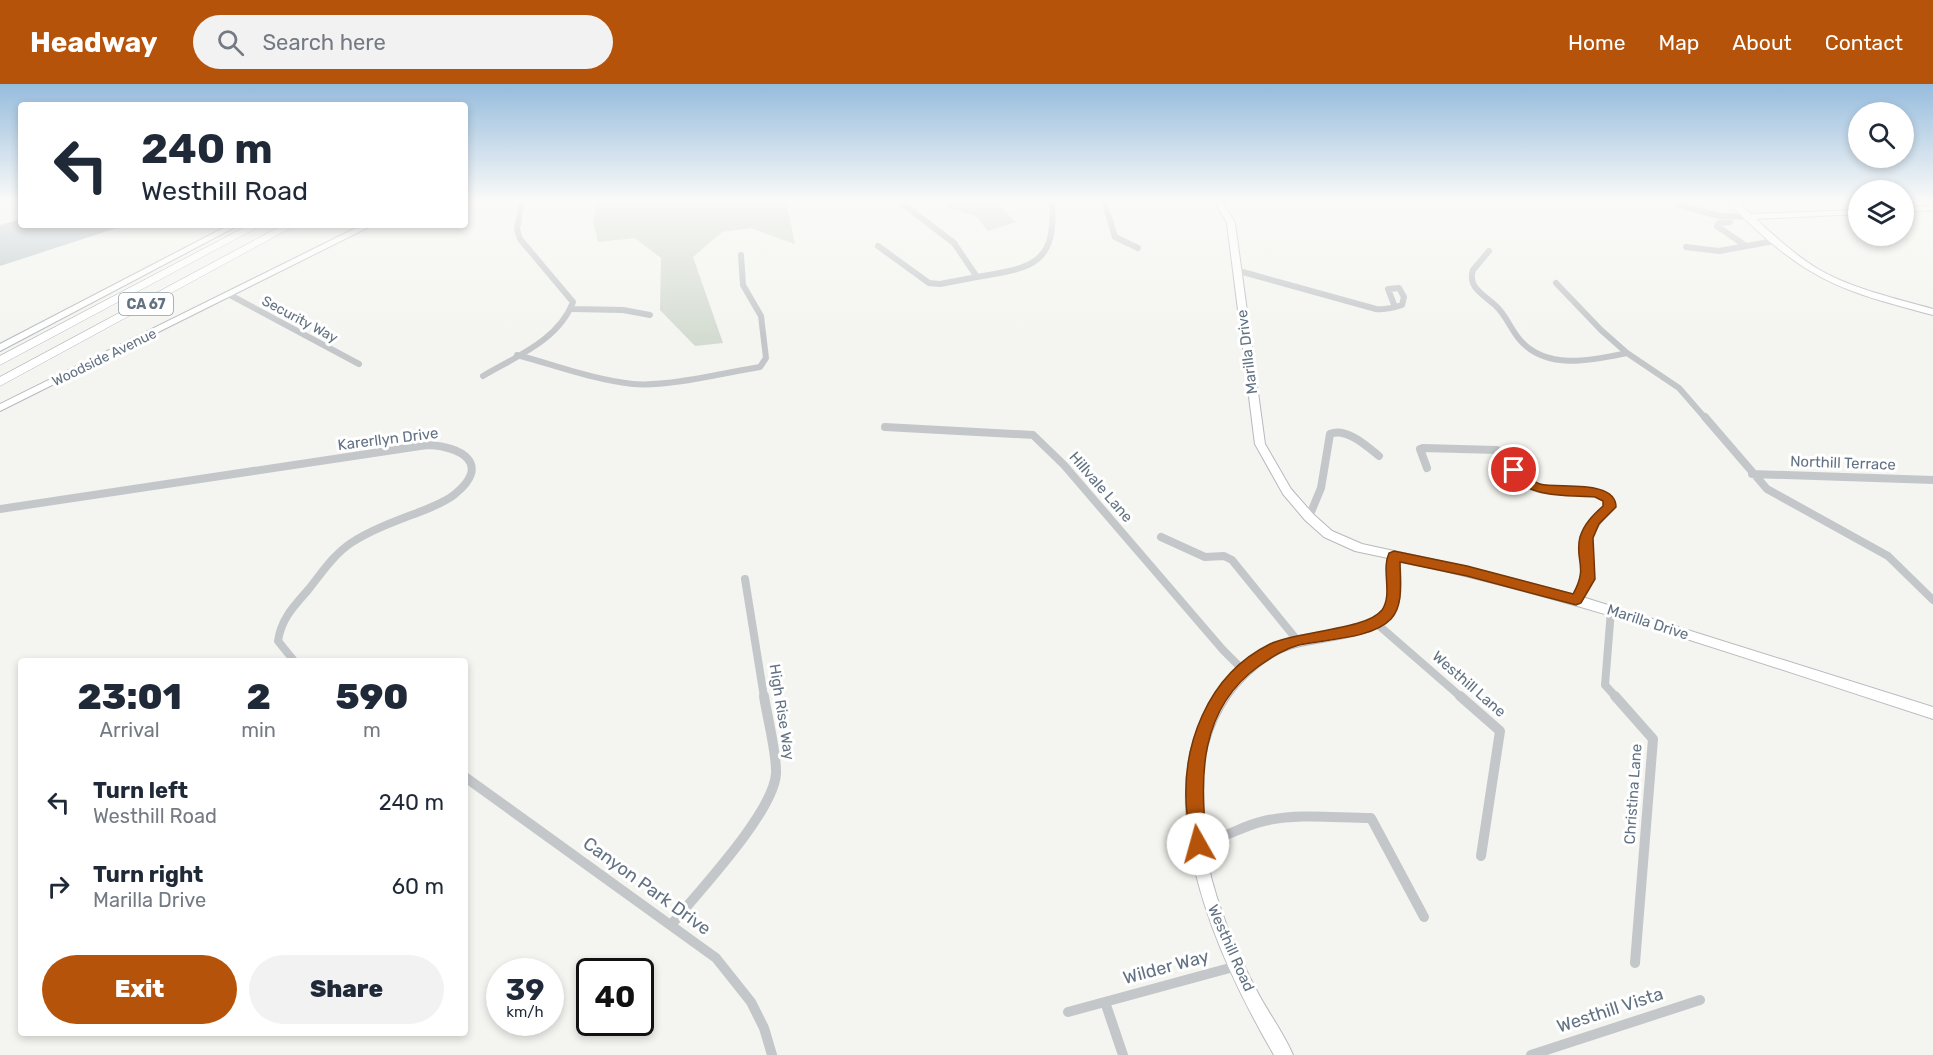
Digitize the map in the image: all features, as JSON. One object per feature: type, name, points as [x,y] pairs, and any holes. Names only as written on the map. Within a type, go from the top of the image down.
[{"type":"highway","name":"CA 67","points":[[0,361],[217,246]]},
{"type":"highway","name":"CA 67","points":[[0,382],[251,246]]},
{"type":"street","points":[[0,348],[194,246]]},
{"type":"street","name":"Woodside Avenue","points":[[0,408],[327,246]]},
{"type":"street","points":[[483,376],[549,335],[568,317],[572,309],[573,302],[526,246]]},
{"type":"street","points":[[878,246],[929,283],[940,284],[1021,270],[1036,262],[1044,246]]},
{"type":"street","points":[[956,246],[977,277]]},
{"type":"street","name":"Marilla Drive","points":[[1235,246],[1260,444],[1276,476],[1309,517],[1335,539],[1359,548],[1478,574],[1611,610],[1933,712]]},
{"type":"street","points":[[1686,247],[1701,252],[1744,246]]},
{"type":"street","points":[[1782,246],[1826,275],[1864,291],[1933,312]]},
{"type":"street","points":[[1489,251],[1472,269],[1471,280],[1478,291],[1501,310],[1512,331],[1529,348],[1544,356],[1564,361],[1595,359],[1627,353]]},
{"type":"street","points":[[517,355],[608,380],[635,384],[660,383],[760,367],[766,358],[761,316],[742,285],[741,255]]},
{"type":"street","points":[[1239,271],[1376,309],[1387,310],[1395,307]]},
{"type":"street","points":[[1556,283],[1627,353],[1679,388],[1752,474],[1779,498],[1887,556],[1933,600]]},
{"type":"street","name":"Security Way","points":[[230,295],[360,364]]},
{"type":"street","points":[[572,309],[623,310],[650,315]]},
{"type":"street","name":"Hillvale Lane","points":[[885,427],[1033,435],[1064,465],[1232,661],[1243,670]]},
{"type":"street","points":[[1309,517],[1314,509],[1323,477],[1330,434],[1333,432],[1342,434],[1379,456]]},
{"type":"street","name":"Karerllyn Drive","points":[[0,509],[427,445],[450,446],[467,454],[472,462],[472,470],[468,480],[456,494],[357,540],[342,550],[287,614],[279,626],[278,641],[292,658]]},
{"type":"street","points":[[1427,468],[1420,449],[1423,448],[1497,450],[1520,478],[1537,489],[1597,493],[1607,496],[1611,503],[1610,507],[1594,522],[1586,538],[1588,579],[1576,600]]},
{"type":"street","name":"Northill Terrace","points":[[1752,474],[1933,480]]},
{"type":"street","points":[[1161,537],[1205,557],[1224,556],[1232,560],[1297,640]]},
{"type":"street","points":[[1376,623],[1388,613],[1393,601],[1394,556]]},
{"type":"street","name":"High Rise Way","points":[[672,924],[756,820],[772,794],[776,772],[745,579]]},
{"type":"street","name":"Christina Lane","points":[[1611,610],[1605,685],[1653,739],[1635,963]]},
{"type":"street","name":"Westhill Road","points":[[1284,1055],[1224,940],[1201,869],[1193,798],[1199,741],[1214,708],[1229,684],[1266,652],[1297,640],[1356,630],[1376,623]]},
{"type":"street","name":"Westhill Lane","points":[[1376,623],[1500,731],[1480,856]]},
{"type":"street","name":"Canyon Park Drive","points":[[468,779],[672,924],[716,958],[738,983],[757,1014],[772,1055]]},
{"type":"street","points":[[1198,844],[1217,840],[1250,825],[1271,820],[1371,818],[1424,917]]},
{"type":"street","name":"Wilder Way","points":[[1068,1012],[1237,966]]},
{"type":"street","name":"Westhill Vista","points":[[1531,1055],[1700,1000]]},
{"type":"street","points":[[1105,1002],[1123,1055]]},
{"type":"shaded area","points":[[0,246],[61,246],[0,266]]},
{"type":"shaded area","points":[[646,246],[705,246],[693,257],[723,343],[695,346],[660,310],[661,258]]},
{"type":"route","points":[[1198,844],[1193,798],[1197,751],[1207,720],[1229,684],[1243,670],[1274,648],[1297,640],[1356,630],[1376,623],[1387,615],[1393,601],[1394,556],[1525,585],[1576,600],[1588,579],[1586,538],[1594,522],[1610,507],[1610,499],[1597,493],[1537,489],[1524,481],[1514,470]]}]
